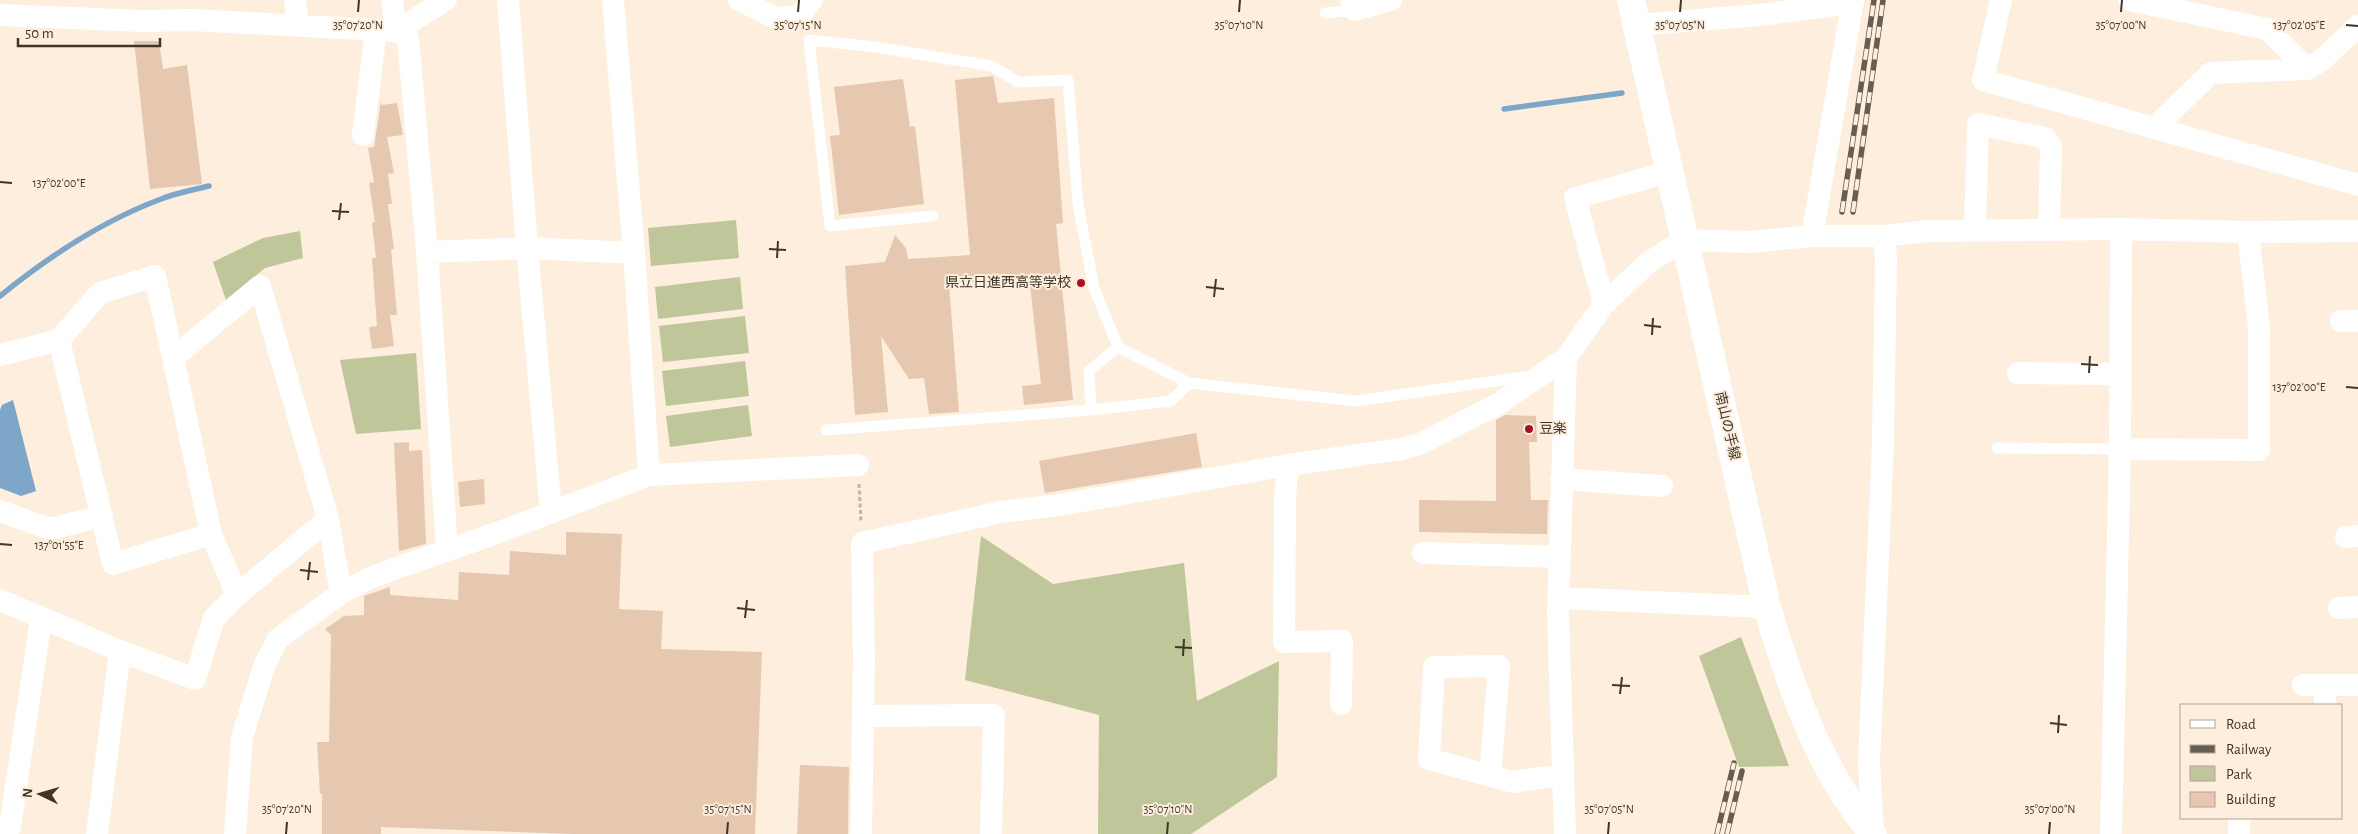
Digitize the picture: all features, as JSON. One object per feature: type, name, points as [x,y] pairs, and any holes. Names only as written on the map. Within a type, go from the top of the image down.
[{"type":"street","points":[[295,0],[298,25]]},
{"type":"street","points":[[364,135],[392,0]]},
{"type":"street","points":[[386,30],[446,0]]},
{"type":"street","points":[[508,0],[527,248],[551,512]]},
{"type":"street","points":[[613,0],[634,253],[649,475]]},
{"type":"street","points":[[739,0],[776,18],[800,16],[812,0]]},
{"type":"street","points":[[1352,5],[1391,0]]},
{"type":"street","points":[[2001,0],[1982,80],[2358,185]]},
{"type":"street","points":[[2129,0],[2169,4],[2268,29],[2307,69]]},
{"type":"street","points":[[1634,12],[1757,8],[1853,1],[1812,236]]},
{"type":"street","points":[[0,15],[192,10],[298,25],[386,30],[408,38],[427,252],[447,550]]},
{"type":"street","name":"南山の手線","points":[[1634,12],[1767,607],[1781,655],[1809,726],[1844,793],[1873,834]]},
{"type":"street","points":[[2155,127],[2211,73],[2307,69],[2322,60],[2358,26]]},
{"type":"street","points":[[1975,230],[1978,124],[2046,138],[2051,148],[2049,230]]},
{"type":"street","points":[[1604,304],[1575,198],[1669,172]]},
{"type":"street","points":[[2111,834],[2120,449],[2121,229]]},
{"type":"street","points":[[861,834],[864,716],[862,543],[1001,512],[1059,505],[1288,465],[1401,449],[1420,444],[1498,404],[1566,358],[1604,304],[1649,262],[1684,240],[1750,242],[1812,236],[1884,236],[1928,231],[1975,230],[2358,231]]},
{"type":"street","points":[[2120,449],[2259,450],[2259,327],[2248,232]]},
{"type":"street","points":[[1873,834],[1869,762],[1882,443],[1886,258],[1884,236]]},
{"type":"street","points":[[427,252],[527,248],[634,253]]},
{"type":"street","points":[[0,355],[59,340],[100,294],[155,276],[210,534],[237,595]]},
{"type":"street","points":[[173,358],[260,286],[328,520],[341,593]]},
{"type":"street","points":[[59,340],[113,564],[210,534]]},
{"type":"street","points":[[1565,834],[1559,598],[1566,358]]},
{"type":"street","points":[[2018,373],[2120,374]]},
{"type":"street","points":[[235,834],[242,737],[265,664],[278,639],[341,593],[370,578],[649,475],[858,465]]},
{"type":"street","points":[[1288,465],[1285,496],[1284,642],[1342,641],[1340,704]]},
{"type":"street","points":[[1561,479],[1662,486]]},
{"type":"street","points":[[0,511],[50,529],[102,516]]},
{"type":"street","points":[[0,600],[41,619],[195,679],[214,618],[237,595],[328,520]]},
{"type":"street","points":[[1423,553],[1560,557]]},
{"type":"street","points":[[1559,598],[1767,607]]},
{"type":"street","points":[[6,829],[41,619]]},
{"type":"street","points":[[97,834],[120,651]]},
{"type":"street","points":[[1490,776],[1499,666],[1434,667],[1429,759],[1490,776],[1513,782],[1562,775]]},
{"type":"street","points":[[2303,685],[2325,695],[2358,685]]},
{"type":"street","points":[[864,716],[994,715],[991,834]]},
{"type":"street","points":[[2239,819],[2239,834]]},
{"type":"lane","points":[[1325,13],[1352,5]]},
{"type":"lane","points":[[932,216],[830,226],[809,40],[876,48],[992,66],[1018,82],[1068,80],[1078,204],[1094,288],[1118,347],[1189,383],[1356,401],[1542,374]]},
{"type":"lane","points":[[1091,410],[1089,372],[1118,347]]},
{"type":"lane","points":[[826,430],[1091,410],[1171,400],[1189,383]]},
{"type":"lane","points":[[1997,448],[2120,449]]},
{"type":"path","points":[[860,490],[862,543]]},
{"type":"green space","points":[[736,220],[739,258],[651,266],[648,228]]},
{"type":"green space","points":[[300,231],[303,258],[265,268],[226,300],[213,262],[263,238]]},
{"type":"green space","points":[[740,277],[743,309],[658,319],[655,287]]},
{"type":"green space","points":[[745,316],[749,353],[663,362],[659,326]]},
{"type":"green space","points":[[416,353],[421,429],[356,434],[340,360]]},
{"type":"green space","points":[[745,361],[749,396],[666,406],[662,371]]},
{"type":"green space","points":[[748,405],[752,436],[670,447],[666,416]]},
{"type":"green space","points":[[981,536],[1053,584],[1184,563],[1197,701],[1279,661],[1277,777],[1191,834],[1098,834],[1099,715],[965,680]]},
{"type":"green space","points":[[1741,637],[1789,766],[1739,767],[1699,656]]},
{"type":"water","points":[[13,400],[36,491],[21,496],[0,488],[0,410],[2,405]]},
{"type":"building","points":[[134,41],[159,41],[163,69],[187,65],[202,184],[150,189]]},
{"type":"building","points":[[993,76],[998,103],[1054,98],[1063,223],[1056,224],[1073,400],[1024,405],[1022,386],[1041,384],[1029,276],[949,284],[959,412],[929,414],[924,378],[909,379],[881,336],[888,412],[855,415],[845,266],[885,262],[895,235],[906,248],[908,259],[970,255],[955,80]]},
{"type":"building","points":[[903,79],[910,127],[915,126],[924,204],[839,215],[830,136],[840,135],[834,87]]},
{"type":"building","points":[[381,101],[382,105],[397,103],[403,135],[387,137],[394,173],[388,174],[392,204],[388,204],[394,249],[391,249],[397,315],[390,315],[394,346],[372,349],[369,327],[377,326],[372,258],[376,258],[372,223],[375,222],[369,183],[374,182],[368,148],[374,147]]},
{"type":"building","points":[[1505,415],[1536,416],[1537,442],[1529,442],[1531,500],[1548,500],[1547,534],[1419,532],[1419,500],[1496,501],[1496,420]]},
{"type":"building","points":[[1196,433],[1202,467],[1045,493],[1039,461]]},
{"type":"building","points":[[409,442],[409,451],[422,450],[426,544],[399,551],[394,443]]},
{"type":"building","points":[[484,479],[485,504],[460,507],[458,482]]},
{"type":"building","points":[[566,532],[622,534],[619,609],[663,611],[661,649],[762,652],[755,834],[572,834],[381,827],[381,834],[322,834],[322,794],[320,794],[317,742],[329,742],[331,635],[325,629],[344,616],[364,615],[364,596],[390,587],[390,595],[458,600],[459,572],[509,575],[510,551],[566,555]]},
{"type":"building","points":[[800,765],[849,767],[848,834],[797,834]]},
{"type":"waterway","points":[[1504,109],[1622,93]]},
{"type":"waterway","points":[[0,296],[37,267],[97,229],[139,208],[167,197],[209,186]]},
{"type":"railway","points":[[1842,212],[1874,0]]},
{"type":"railway","points":[[1853,212],[1883,0]]},
{"type":"railway","points":[[1717,834],[1734,763]]},
{"type":"railway","points":[[1727,834],[1742,771]]},
{"type":"place","name":"県立日進西高等学校","points":[[1081,283]]},
{"type":"place","name":"豆楽","points":[[1529,429]]}]
